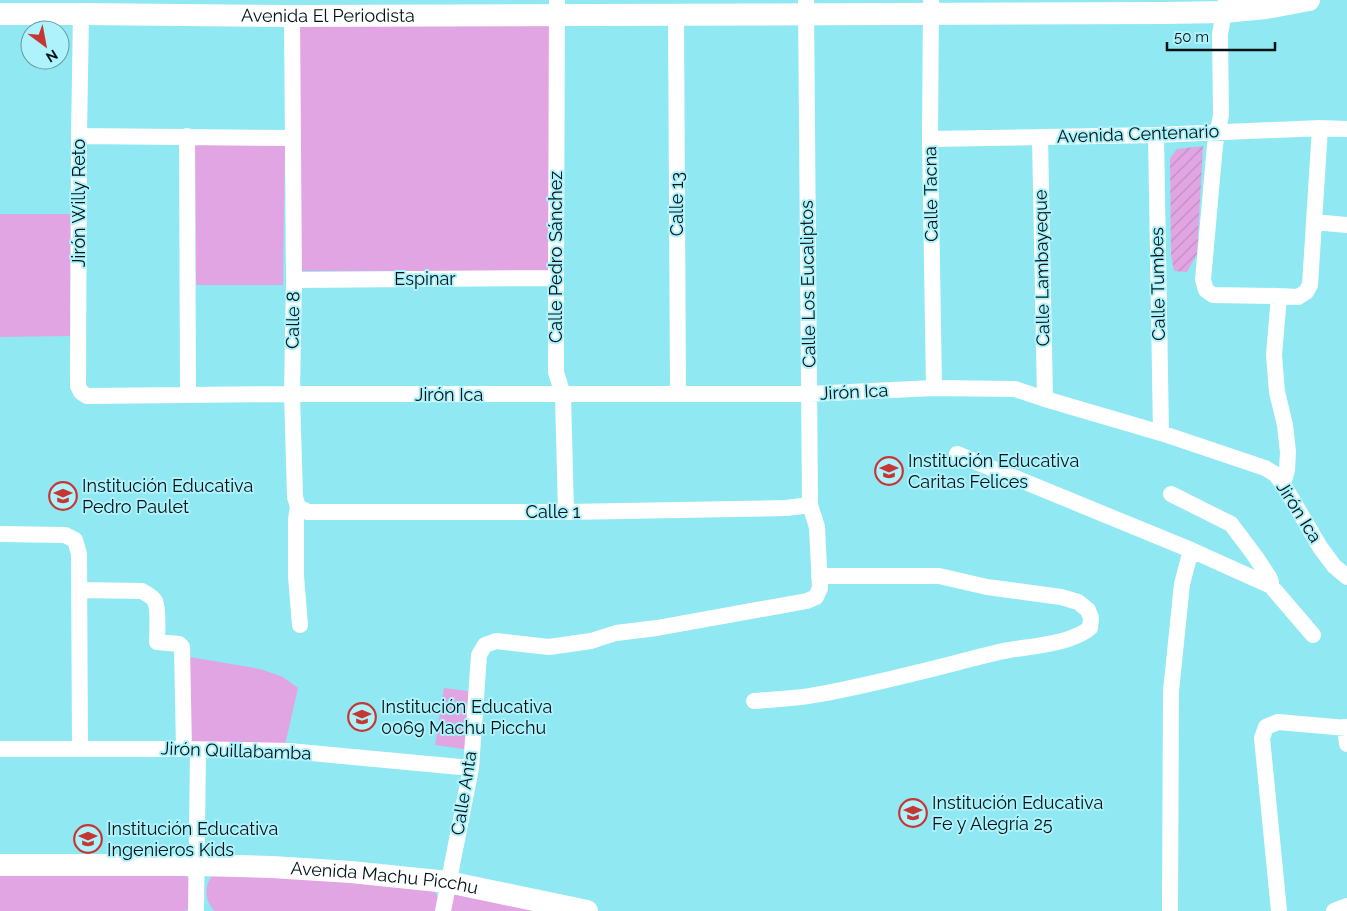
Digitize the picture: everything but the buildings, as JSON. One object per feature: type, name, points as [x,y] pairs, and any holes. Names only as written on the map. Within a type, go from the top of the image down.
[{"type":"street","name":"Avenida El Periodista","points":[[0,14],[292,16],[557,7],[676,14],[805,7],[1225,6],[1266,8],[1309,0]]},
{"type":"street","points":[[1225,6],[1220,34],[1221,115],[1215,145],[1203,280],[1206,290],[1213,295],[1298,297],[1306,292],[1310,285],[1320,128]]},
{"type":"street","name":"Calle Pedro Sánchez","points":[[557,7],[556,372],[563,395],[566,512]]},
{"type":"street","name":"Calle Los Eucaliptos","points":[[484,645],[496,640],[549,648],[591,641],[616,633],[656,628],[808,601],[816,597],[820,588],[817,527],[810,505],[805,7]]},
{"type":"street","name":"Calle Tacna","points":[[930,7],[934,388]]},
{"type":"street","name":"Jirón Willy Reto","points":[[81,14],[78,386],[81,392]]},
{"type":"street","name":"Calle 13","points":[[676,14],[678,394]]},
{"type":"street","name":"Calle 8","points":[[292,16],[294,280],[292,394],[298,507],[296,519],[296,576],[300,625]]},
{"type":"street","name":"Avenida Centenario","points":[[930,139],[1156,135],[1320,128],[1347,129]]},
{"type":"street","name":"Calle Tumbes","points":[[1156,135],[1160,433]]},
{"type":"street","points":[[79,136],[292,138]]},
{"type":"street","points":[[187,136],[188,395]]},
{"type":"street","name":"Calle Lambayeque","points":[[1040,137],[1045,399]]},
{"type":"street","points":[[1314,222],[1347,225]]},
{"type":"street","name":"Espinar","points":[[294,280],[556,278]]},
{"type":"street","points":[[1279,296],[1274,355],[1277,392],[1285,425],[1288,452],[1287,470],[1283,484]]},
{"type":"street","name":"Jirón Ica","points":[[81,392],[87,396],[292,394],[563,395],[809,394],[934,388],[1015,389],[1160,433],[1265,468],[1275,474],[1283,484],[1320,546],[1334,566],[1347,577]]},
{"type":"street","points":[[958,454],[1191,550],[1271,586],[1313,635]]},
{"type":"street","points":[[1171,494],[1231,524],[1265,570],[1272,582],[1271,586]]},
{"type":"street","name":"Calle 1","points":[[298,507],[308,512],[566,512],[786,508],[810,505]]},
{"type":"street","points":[[0,534],[65,535],[75,540],[79,554],[80,749]]},
{"type":"street","points":[[1170,911],[1171,691],[1182,584],[1191,550]]},
{"type":"street","points":[[754,701],[813,696],[1001,652],[1070,639],[1090,628],[1091,618],[1088,610],[1078,602],[1061,597],[987,587],[939,576],[819,576]]},
{"type":"street","points":[[79,590],[142,591],[150,596],[157,608],[157,642],[179,644],[182,647],[191,750],[197,865],[196,911]]},
{"type":"street","name":"Calle Anta","points":[[443,911],[471,768],[479,655],[484,645]]},
{"type":"street","points":[[1279,911],[1262,738],[1266,727],[1278,722],[1346,728],[1347,744]]},
{"type":"street","name":"Jirón Quillabamba","points":[[0,749],[289,751],[471,768]]},
{"type":"street","name":"Avenida Machu Picchu","points":[[0,865],[197,865],[351,872],[448,882],[587,911]]},
{"type":"street","points":[[1334,911],[1347,906]]},
{"type":"shaded area","points":[[551,23],[550,271],[300,271],[300,24]]},
{"type":"shaded area","points":[[195,144],[285,145],[283,285],[196,285]]},
{"type":"shaded area","points":[[1203,146],[1197,254],[1187,272],[1174,271],[1171,255],[1170,158],[1177,149]]},
{"type":"shaded area","points":[[0,214],[71,214],[70,336],[0,337]]},
{"type":"shaded area","points":[[190,657],[260,669],[283,677],[298,688],[285,745],[187,742]]},
{"type":"shaded area","points":[[444,688],[476,692],[464,749],[435,745]]},
{"type":"shaded area","points":[[0,871],[186,876],[191,882],[190,907],[186,911],[0,911]]},
{"type":"shaded area","points":[[213,874],[429,886],[438,897],[438,911],[214,911],[208,902],[206,892]]},
{"type":"shaded area","points":[[455,894],[560,911],[448,911]]},
{"type":"place","name":"Institución Educativa Caritas Felices","points":[[889,471]]},
{"type":"place","name":"Institución Educativa Pedro Paulet","points":[[63,496]]},
{"type":"place","name":"Institución Educativa 0069 Machu Picchu","points":[[362,717]]},
{"type":"place","name":"Institución Educativa Fe y Alegría 25","points":[[913,813]]},
{"type":"place","name":"Institución Educativa Ingenieros Kids","points":[[88,839]]}]
